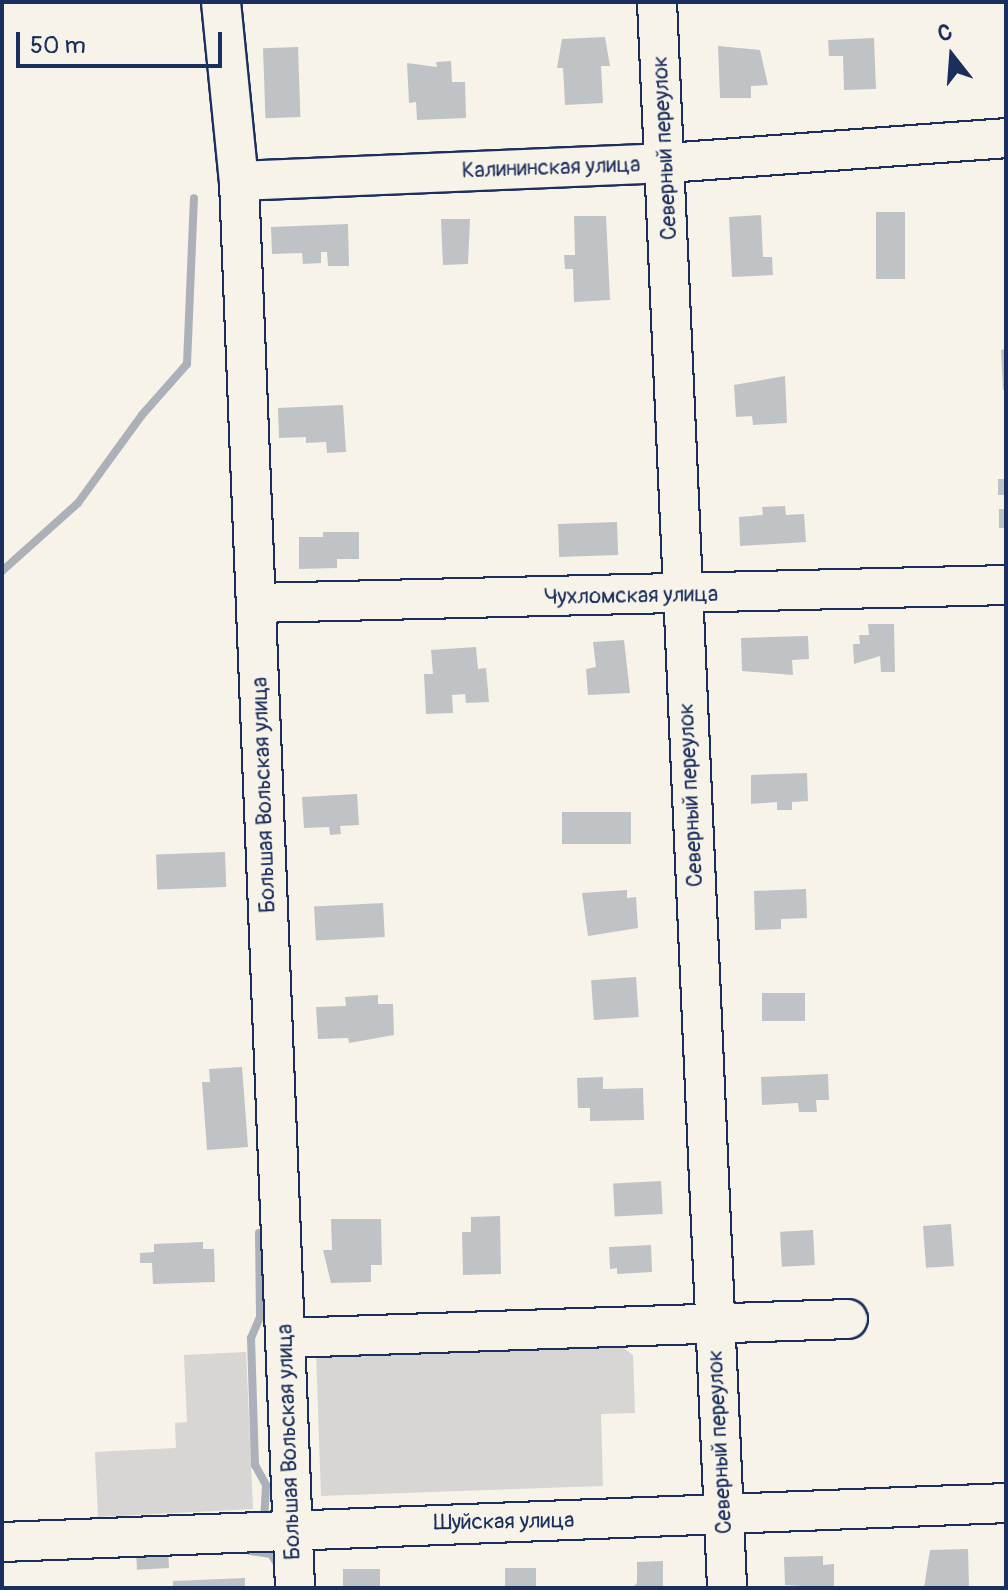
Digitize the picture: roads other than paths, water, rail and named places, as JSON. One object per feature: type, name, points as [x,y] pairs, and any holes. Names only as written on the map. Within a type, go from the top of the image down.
[{"type":"street","name":"Большая Вольская улица","points":[[221,2],[239,181],[295,1588]]},
{"type":"street","name":"Северный переулок","points":[[657,2],[667,163],[682,596],[727,1588]]},
{"type":"street","name":"Калининская улица","points":[[239,181],[667,163],[1006,138]]},
{"type":"street","name":"Чухломская улица","points":[[256,603],[682,596],[1006,585]]},
{"type":"street","points":[[285,1338],[715,1326],[848,1319]]},
{"type":"street","name":"Шуйская улица","points":[[2,1542],[292,1528],[724,1516],[1006,1503]]},
{"type":"waterway","points":[[2,571],[78,503],[142,415],[187,364],[194,198]]},
{"type":"waterway","points":[[259,1233],[260,1317],[251,1338],[255,1465],[266,1485],[264,1524]]},
{"type":"waterway","points":[[250,1551],[271,1554],[278,1565]]}]
